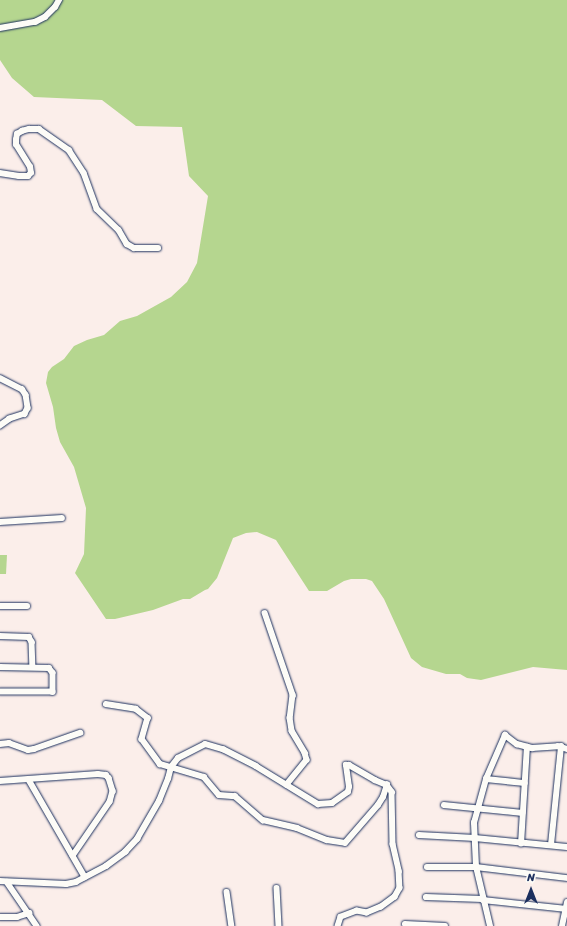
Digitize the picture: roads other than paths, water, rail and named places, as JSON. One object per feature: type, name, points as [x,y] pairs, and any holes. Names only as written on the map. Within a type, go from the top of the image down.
[{"type":"street","points":[[0,28],[35,22],[46,17],[59,0]]},
{"type":"street","points":[[0,173],[19,176],[28,176],[31,173],[30,167],[16,145],[17,134],[29,129],[39,129],[69,150],[84,173],[98,209],[119,230],[127,244],[134,248],[158,248]]},
{"type":"street","points":[[0,378],[22,389],[26,395],[28,408],[26,414],[10,420],[0,426]]},
{"type":"street","points":[[0,522],[62,518]]},
{"type":"street","points":[[0,606],[27,606]]},
{"type":"street","points":[[265,613],[293,695],[290,718],[292,731],[305,753],[307,760],[287,785]]},
{"type":"street","points":[[0,636],[29,637],[32,642],[33,667]]},
{"type":"street","points":[[0,667],[33,667],[52,670],[53,692],[0,692]]},
{"type":"street","points":[[106,704],[136,709],[148,718],[142,738],[160,764],[204,777],[219,795],[235,796],[263,820],[297,828],[327,840],[345,843],[378,805],[383,797],[387,785]]},
{"type":"street","points":[[0,744],[9,743],[28,750],[80,733]]},
{"type":"street","points":[[490,926],[482,899],[476,867],[474,823],[486,779],[505,734],[517,744],[527,747],[564,748],[551,845]]},
{"type":"street","points":[[0,881],[66,884],[76,882],[106,866],[125,852],[137,839],[159,801],[168,779],[171,766],[178,758],[205,744],[223,750],[256,766],[318,804],[332,804],[348,792],[349,787],[346,765],[349,765],[374,780],[387,785],[392,792],[393,844],[399,871],[400,888],[395,897],[381,907],[367,913],[357,911],[341,916],[338,926]]},
{"type":"street","points":[[521,844],[527,747]]},
{"type":"street","points":[[0,781],[98,774],[106,775],[109,778],[113,791],[110,802],[73,856]]},
{"type":"street","points":[[486,779],[525,783]]},
{"type":"street","points":[[29,780],[85,877]]},
{"type":"street","points":[[444,805],[523,813]]},
{"type":"street","points":[[419,835],[475,838],[521,844],[567,847]]},
{"type":"street","points":[[427,867],[476,867],[567,878]]},
{"type":"street","points":[[7,882],[37,926]]},
{"type":"street","points":[[277,888],[279,926]]},
{"type":"street","points":[[227,892],[232,926]]},
{"type":"street","points":[[426,897],[482,899],[566,909]]},
{"type":"street","points":[[562,926],[567,903]]},
{"type":"street","points":[[0,917],[17,917],[29,913]]},
{"type":"street","points":[[405,924],[445,926]]}]
